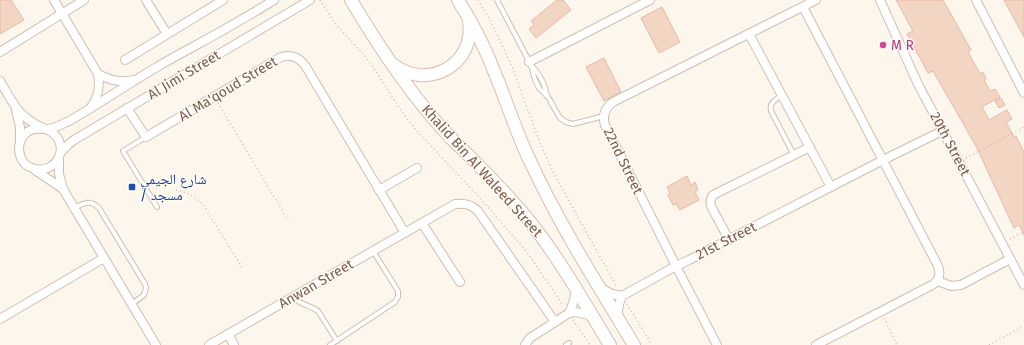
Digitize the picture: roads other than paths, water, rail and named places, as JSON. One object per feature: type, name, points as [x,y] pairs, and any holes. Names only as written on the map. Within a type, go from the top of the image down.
[{"type":"street","points":[[54,0],[98,74],[100,83],[99,92],[90,109]]},
{"type":"street","points":[[0,52],[84,0]]},
{"type":"street","points":[[146,0],[167,34]]},
{"type":"street","points":[[125,60],[223,0]]},
{"type":"street","name":"Al Jimi Street","points":[[45,129],[65,123],[90,109],[159,66],[274,0]]},
{"type":"street","name":"Al Jimi Street","points":[[60,155],[74,140],[310,0]]},
{"type":"street","name":"Khalid Bin Al Waleed Street","points":[[458,0],[468,16],[496,74],[536,175],[558,217],[634,345]]},
{"type":"street","points":[[530,64],[650,0]]},
{"type":"street","name":"22nd Street","points":[[717,345],[605,124],[604,116],[607,108],[613,102],[816,0]]},
{"type":"street","name":"20th Street","points":[[880,0],[918,84],[1024,285]]},
{"type":"street","points":[[976,0],[1024,93]]},
{"type":"street","name":"Khalid Bin Al Waleed Street","points":[[351,2],[387,58],[413,93],[450,137],[499,187],[531,224],[556,258],[610,345]]},
{"type":"street","points":[[803,7],[938,266],[940,274],[938,280],[932,285],[816,345]]},
{"type":"street","points":[[387,58],[395,66],[414,75],[425,76],[445,70],[454,64],[466,47],[470,26],[468,16]]},
{"type":"street","points":[[749,34],[831,187]]},
{"type":"street","name":"Al Ma'qoud Street","points":[[146,138],[281,57],[292,56],[298,58],[306,67],[405,233]]},
{"type":"street","points":[[98,74],[106,79],[116,82],[136,80]]},
{"type":"street","points":[[0,81],[16,109],[20,126],[19,149],[21,157],[26,164],[63,189]]},
{"type":"street","points":[[128,108],[146,138]]},
{"type":"street","points":[[16,109],[29,120],[55,134],[58,138],[60,142],[59,174],[63,189],[156,345]]},
{"type":"street","points":[[20,144],[24,135],[28,132],[38,128],[45,129]]},
{"type":"street","name":"21st Street","points":[[622,296],[676,266],[942,130]]},
{"type":"street","points":[[729,240],[711,206],[710,202],[713,195],[810,147]]},
{"type":"street","points":[[33,168],[39,170],[51,167],[56,163],[60,155]]},
{"type":"street","points":[[379,190],[417,168]]},
{"type":"street","name":"Anwan Street","points":[[209,345],[455,204],[468,204],[478,210],[555,322]]},
{"type":"street","points":[[422,223],[460,282]]},
{"type":"street","points":[[0,319],[104,258]]},
{"type":"street","points":[[938,280],[951,286],[961,285],[1010,259]]},
{"type":"street","points":[[599,287],[612,294],[622,296],[617,318]]},
{"type":"street","points":[[525,345],[530,338],[569,313],[573,307],[576,289]]},
{"type":"street","points":[[569,313],[576,312],[593,316]]},
{"type":"street","points":[[228,334],[234,345]]},
{"type":"lane","points":[[497,0],[530,64],[539,88],[548,97],[560,118],[566,122],[577,123],[604,116]]},
{"type":"lane","points":[[782,96],[773,101],[770,108],[794,155]]},
{"type":"lane","name":"Al Ma'qoud Street","points":[[146,138],[123,151],[157,207]]},
{"type":"lane","points":[[74,208],[87,202],[94,203],[99,208],[145,284],[144,295],[132,304]]},
{"type":"lane","points":[[330,345],[394,302],[398,297],[398,291],[373,251]]},
{"type":"lane","points":[[294,297],[299,303],[314,308],[318,311],[337,340]]},
{"type":"place","name":"M R","points":[[883,45]]},
{"type":"place","name":"شارع الجيمي / مسجد","points":[[132,187]]}]
